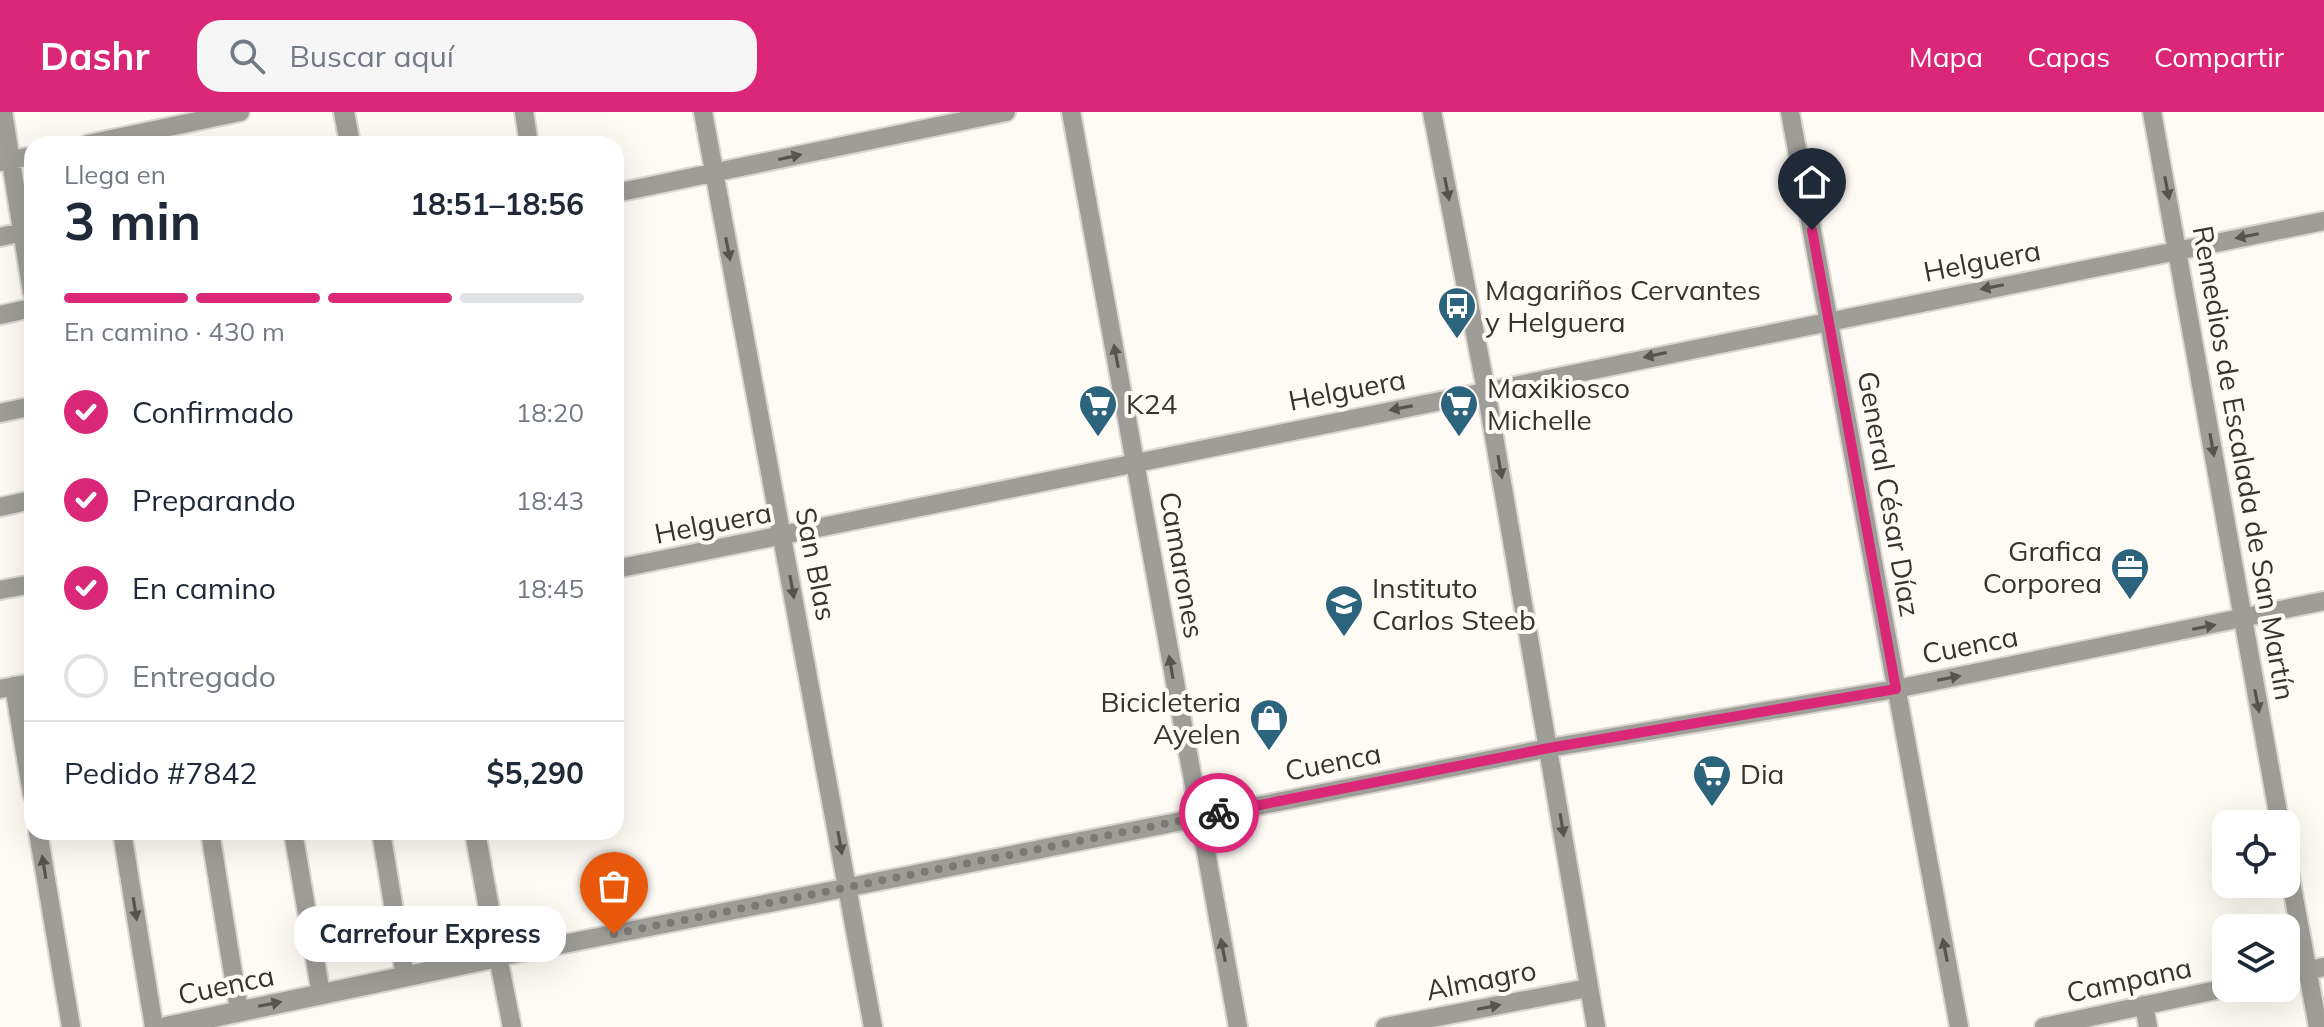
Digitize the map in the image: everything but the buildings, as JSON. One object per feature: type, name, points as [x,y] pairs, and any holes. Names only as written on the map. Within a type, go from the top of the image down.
[{"type":"street","points":[[3,112],[6,161],[24,222]]},
{"type":"street","points":[[126,136],[240,112]]},
{"type":"street","points":[[344,112],[348,136]]},
{"type":"street","points":[[524,112],[528,136]]},
{"type":"street","name":"San Blas","points":[[703,112],[873,1027]]},
{"type":"street","points":[[624,191],[1006,112]]},
{"type":"street","name":"Camarones","points":[[1071,112],[1136,461],[1197,818],[1238,1027]]},
{"type":"street","points":[[1432,112],[1486,390],[1596,1027]]},
{"type":"street","name":"General César Díaz","points":[[1790,112],[1959,1027]]},
{"type":"street","name":"Remedios de Escalada de San Martín","points":[[2152,112],[2277,810]]},
{"type":"street","name":"Helguera","points":[[624,568],[783,538],[1136,461],[1829,319],[2324,221]]},
{"type":"street","points":[[0,237],[24,233]]},
{"type":"street","points":[[0,315],[24,310]]},
{"type":"street","points":[[0,413],[24,408]]},
{"type":"street","points":[[0,507],[24,502]]},
{"type":"street","points":[[0,590],[24,586]]},
{"type":"street","name":"Cuenca","points":[[166,1027],[498,957],[1549,748],[1896,689],[2324,601]]},
{"type":"street","points":[[15,686],[24,743]]},
{"type":"street","points":[[39,840],[71,1027]]},
{"type":"street","points":[[123,840],[154,1027]]},
{"type":"street","points":[[211,840],[239,1010]]},
{"type":"street","points":[[294,840],[321,994]]},
{"type":"street","points":[[382,840],[405,976]]},
{"type":"street","points":[[476,840],[512,1027]]},
{"type":"street","points":[[2297,898],[2316,969],[2318,1027]]},
{"type":"street","name":"Almagro","points":[[1385,1027],[1588,988]]},
{"type":"street","name":"Campana","points":[[2044,1027],[2212,991]]},
{"type":"street","points":[[2144,1005],[2148,1027]]},
{"type":"way so far","points":[[614,934],[1219,813]]},
{"type":"place","name":"Magariños Cervantes y Helguera","points":[[1457,340]]},
{"type":"place","name":"K24","points":[[1098,438]]},
{"type":"place","name":"Maxikiosco Michelle","points":[[1459,438]]},
{"type":"place","name":"Grafica Corporea","points":[[2130,601]]},
{"type":"place","name":"Instituto Carlos Steeb","points":[[1344,638]]},
{"type":"place","name":"Bicicleteria Ayelen","points":[[1269,752]]},
{"type":"place","name":"Dia","points":[[1712,808]]},
{"type":"place","name":"Carrefour Express","points":[[614,934]]},
{"type":"route","points":[[1219,813],[1549,748],[1896,689],[1812,230]]}]
